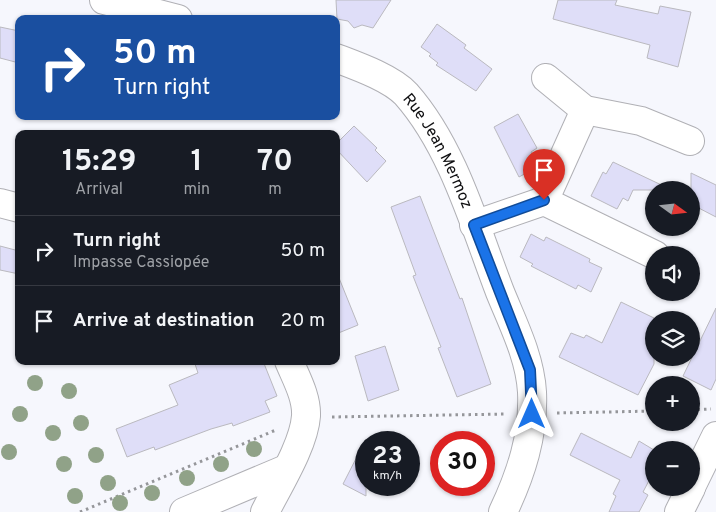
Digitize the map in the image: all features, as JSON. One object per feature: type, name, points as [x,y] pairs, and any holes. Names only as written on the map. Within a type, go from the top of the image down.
[{"type":"street","points":[[104,0],[162,15]]},
{"type":"street","name":"Rue Jean Mermoz","points":[[340,60],[372,72],[405,93],[429,125],[449,162],[530,370],[532,414],[528,449],[517,482],[503,512]]},
{"type":"street","points":[[546,78],[585,110],[641,121],[690,141]]},
{"type":"street","points":[[474,225],[544,200],[585,110]]},
{"type":"street","points":[[544,200],[645,250]]},
{"type":"street","points":[[0,203],[15,207]]},
{"type":"street","points":[[265,512],[297,447],[306,417],[303,396],[291,365]]},
{"type":"street","points":[[700,469],[716,436]]},
{"type":"street","points":[[184,512],[286,469]]},
{"type":"street","points":[[680,512],[687,496]]},
{"type":"path","points":[[700,410],[716,409]]},
{"type":"path","points":[[80,512],[306,417],[645,411]]},
{"type":"building","points":[[336,0],[391,0],[373,28],[362,25],[354,28],[348,21],[340,20],[340,15],[337,15]]},
{"type":"building","points":[[558,0],[617,0],[615,5],[658,14],[660,6],[691,12],[678,67],[647,58],[650,45],[553,19]]},
{"type":"building","points":[[437,24],[466,45],[464,48],[492,69],[476,91],[436,65],[438,63],[429,56],[431,54],[421,47]]},
{"type":"building","points":[[0,27],[15,30],[15,62],[0,58]]},
{"type":"building","points":[[518,114],[537,148],[531,152],[539,166],[519,177],[494,127]]},
{"type":"building","points":[[354,126],[377,148],[375,150],[386,161],[367,182],[340,153],[340,140]]},
{"type":"building","points":[[613,162],[653,181],[645,181],[645,190],[633,190],[628,201],[623,198],[617,209],[591,196],[603,172],[606,174]]},
{"type":"building","points":[[691,173],[716,185],[716,217],[700,209],[700,181],[691,181]]},
{"type":"building","points":[[420,196],[460,299],[462,298],[491,384],[457,397],[438,348],[441,347],[413,276],[416,275],[391,207]]},
{"type":"building","points":[[531,234],[544,241],[546,237],[590,259],[589,262],[602,268],[591,292],[578,285],[576,289],[531,266],[533,264],[520,257]]},
{"type":"building","points":[[0,246],[15,250],[15,273],[0,270]]},
{"type":"building","points":[[340,280],[358,325],[340,332]]},
{"type":"building","points":[[621,302],[645,314],[645,366],[653,366],[648,376],[645,376],[645,381],[638,395],[559,357],[571,333],[584,338],[586,335],[602,343]]},
{"type":"building","points":[[716,308],[716,379],[711,390],[700,384],[700,376],[683,376],[688,366],[700,366],[700,341]]},
{"type":"building","points":[[385,346],[399,390],[368,401],[355,356]]},
{"type":"building","points":[[195,365],[265,365],[277,396],[265,401],[270,412],[233,426],[232,423],[211,429],[155,450],[154,447],[127,457],[116,429],[178,405],[169,385],[198,373]]},
{"type":"building","points":[[581,433],[631,458],[639,441],[645,445],[645,488],[643,492],[645,496],[647,496],[639,512],[609,512],[616,496],[613,494],[620,480],[570,455]]},
{"type":"building","points":[[355,461],[355,490],[343,484]]},
{"type":"route","points":[[532,414],[530,370],[474,225],[544,200]]}]
